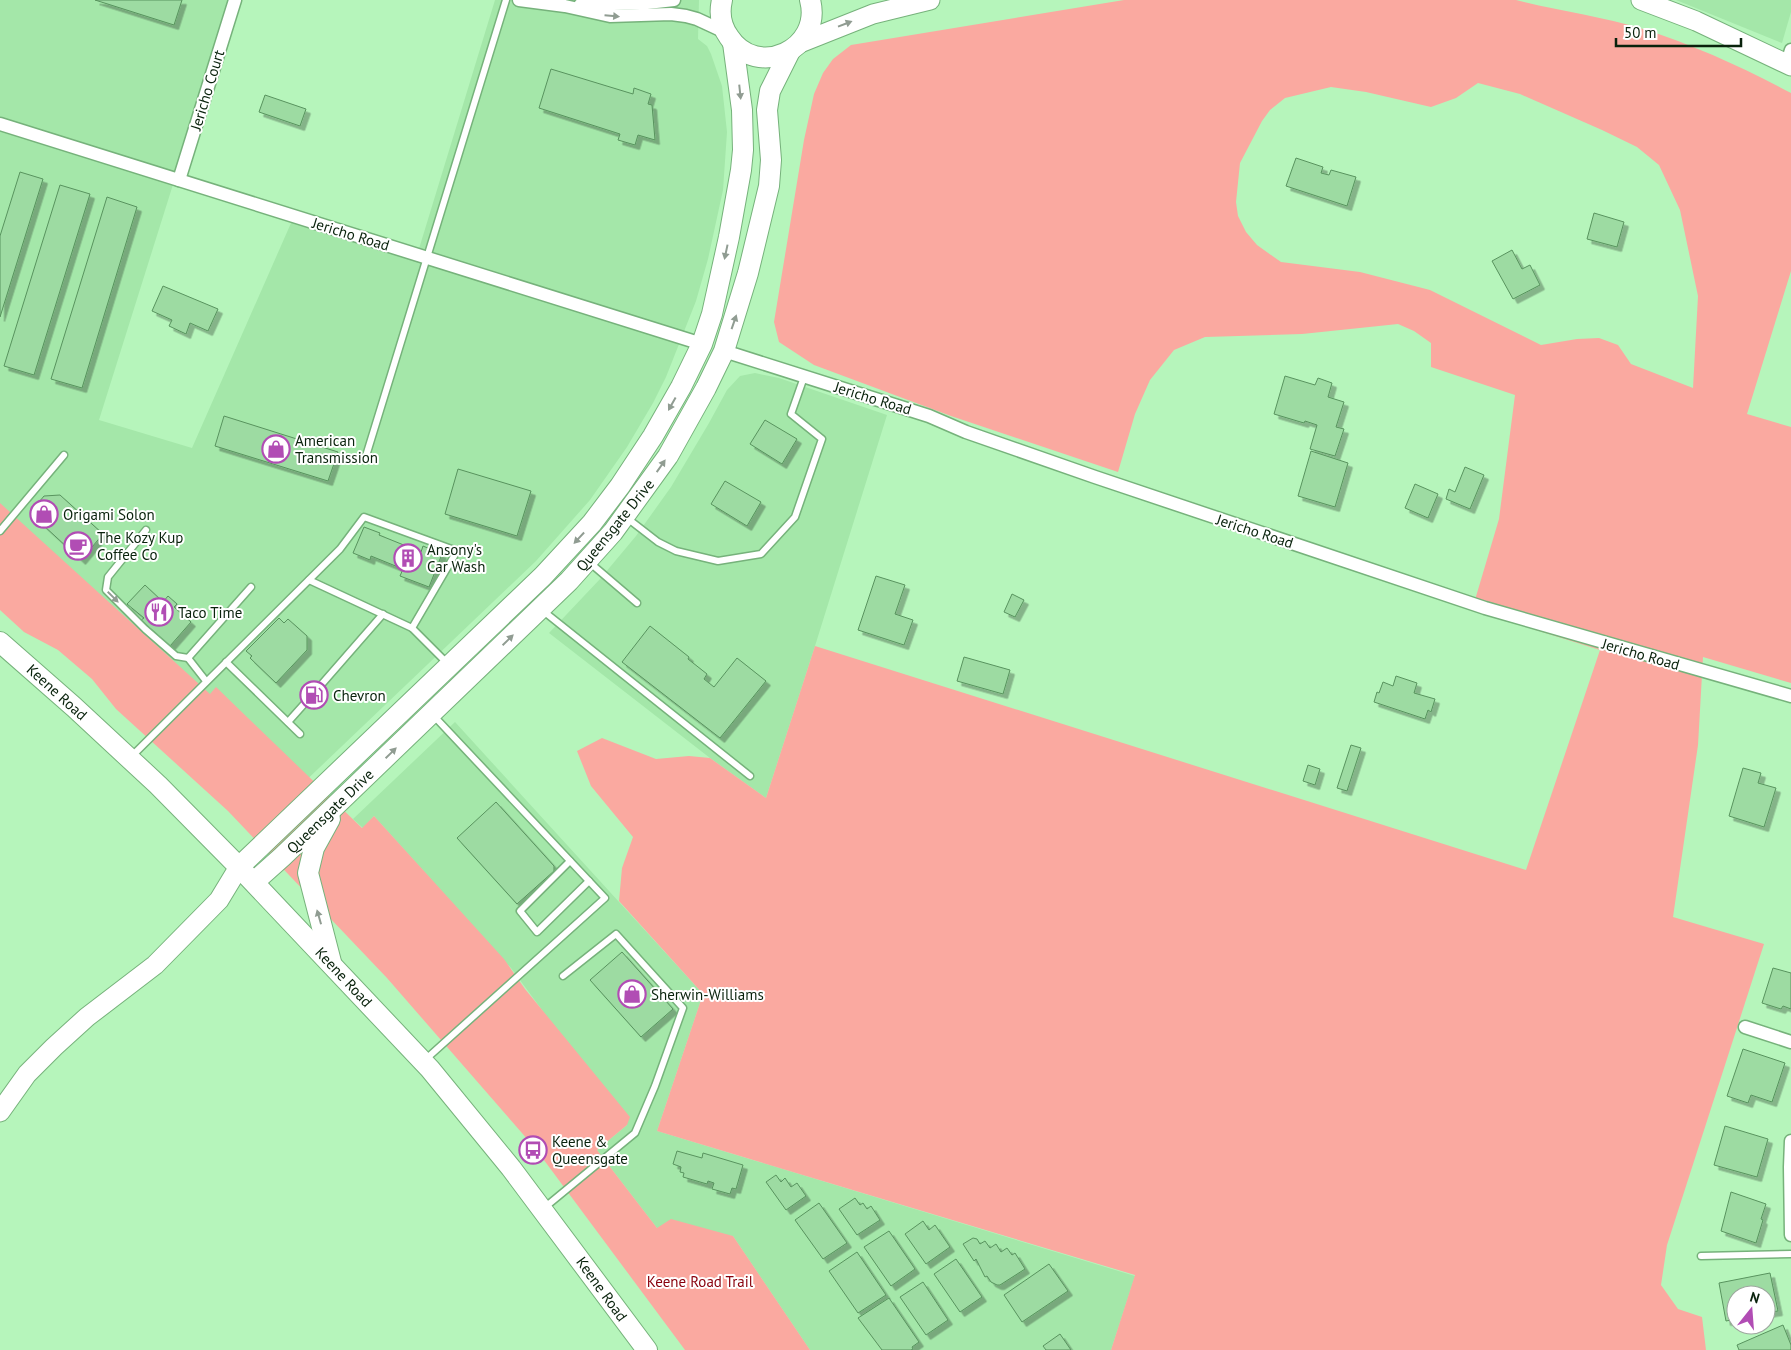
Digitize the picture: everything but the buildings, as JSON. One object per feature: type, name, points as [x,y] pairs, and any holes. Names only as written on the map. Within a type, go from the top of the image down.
[{"type":"main road","name":"Queensgate Drive","points":[[239,867],[451,667],[543,576],[592,524],[653,436],[681,387],[702,344],[721,279],[737,196],[743,150],[742,110],[729,37],[721,20],[720,7],[722,0]]},
{"type":"main road","name":"Queensgate Drive","points":[[254,882],[541,609],[588,561],[625,516],[668,456],[681,435],[724,351],[748,273],[769,186],[771,160],[767,110],[770,91],[795,47],[807,32],[811,20],[812,8],[810,0]]},
{"type":"main road","points":[[729,37],[743,51],[754,56],[766,58],[779,56],[795,47]]},
{"type":"main road","points":[[721,279],[715,340],[718,348],[724,351]]},
{"type":"main road","name":"Keene Road","points":[[0,642],[129,758],[239,867],[423,1062],[543,1209],[647,1350]]},
{"type":"main road","points":[[332,964],[308,874],[314,848],[336,806]]},
{"type":"street","name":"Jericho Court","points":[[179,180],[235,0]]},
{"type":"street","points":[[518,0],[565,6],[610,16],[671,14],[686,16],[698,19],[729,37]]},
{"type":"street","points":[[565,6],[647,3],[674,0]]},
{"type":"street","points":[[795,47],[873,14],[930,0]]},
{"type":"street","points":[[1641,0],[1790,60]]},
{"type":"street","name":"Jericho Road","points":[[0,124],[702,344]]},
{"type":"street","name":"Jericho Road","points":[[724,351],[930,416],[966,432],[1095,477],[1485,608],[1791,696]]},
{"type":"street","name":"Queensgate Drive","points":[[0,1112],[27,1074],[54,1047],[87,1017],[155,965],[219,900],[239,867]]},
{"type":"street","name":"Queensgate Drive","points":[[219,900],[254,882]]},
{"type":"street","points":[[1745,1027],[1791,1042]]},
{"type":"street","points":[[1791,1141],[1791,1235]]},
{"type":"lane","points":[[366,456],[506,0]]},
{"type":"lane","points":[[625,516],[658,542],[676,551],[718,562],[762,554],[795,517],[822,439],[790,414],[804,377]]},
{"type":"lane","points":[[0,531],[64,456]]},
{"type":"lane","points":[[129,758],[340,549],[364,517],[457,551],[412,628]]},
{"type":"lane","points":[[146,530],[108,577],[106,590],[145,629],[176,656],[188,658],[206,682]]},
{"type":"lane","points":[[588,561],[637,603]]},
{"type":"lane","points":[[309,580],[412,628],[451,667]]},
{"type":"lane","points":[[188,658],[251,587]]},
{"type":"lane","points":[[541,609],[750,776]]},
{"type":"lane","points":[[321,685],[383,614]]},
{"type":"lane","points":[[226,662],[300,734]]},
{"type":"lane","points":[[288,722],[305,703]]},
{"type":"lane","points":[[423,1062],[605,898],[432,713]]},
{"type":"lane","points":[[570,860],[520,911],[537,932],[589,881]]},
{"type":"lane","points":[[543,1209],[635,1133],[655,1086],[683,1008],[616,934],[563,976]]},
{"type":"lane","points":[[1701,1256],[1791,1254]]},
{"type":"shaded area","points":[[0,0],[231,0],[99,420],[192,448],[295,214],[418,252],[495,0],[699,0],[698,39],[707,46],[722,86],[727,132],[723,190],[708,259],[696,301],[666,377],[653,403],[627,447],[590,500],[536,561],[275,810],[0,557]]},
{"type":"shaded area","points":[[1676,0],[1791,0],[1791,12],[1782,43]]},
{"type":"shaded area","points":[[755,373],[779,378],[887,415],[766,798],[710,758],[549,633],[600,579],[636,536],[671,487],[727,390],[740,376]]},
{"type":"shaded area","points":[[455,722],[703,994],[657,1131],[1135,1276],[1111,1350],[810,1350],[733,1236],[657,1228],[597,1150],[627,1125],[511,968],[374,816],[363,828],[353,819]]},
{"type":"green space","points":[[1124,0],[1516,0],[1611,21],[1662,35],[1718,58],[1791,93],[1791,271],[1747,414],[1791,427],[1791,683],[1703,657],[1698,745],[1673,917],[1764,944],[1667,1245],[1661,1285],[1678,1309],[1702,1317],[1706,1350],[1111,1350],[1135,1275],[657,1131],[703,994],[619,901],[622,868],[633,837],[591,786],[577,751],[602,738],[656,759],[689,756],[710,758],[766,798],[815,646],[1526,870],[1600,650],[1472,610],[1499,519],[1515,395],[1431,367],[1431,343],[1414,331],[1398,324],[1302,334],[1205,337],[1174,350],[1150,380],[1135,414],[1118,472],[951,416],[814,365],[779,342],[774,322],[804,140],[814,94],[823,73],[833,59],[851,45]],"holes":[[[1478,83],[1520,94],[1637,147],[1659,165],[1680,210],[1698,296],[1693,388],[1631,364],[1618,345],[1599,338],[1577,339],[1541,345],[1430,290],[1360,272],[1281,262],[1257,245],[1246,232],[1238,216],[1236,202],[1240,163],[1262,121],[1270,110],[1285,98],[1331,87],[1366,92],[1431,107],[1456,98]]]},
{"type":"green space","name":"Keene Road Trail","points":[[0,503],[210,694],[216,687],[362,828],[374,816],[504,959],[525,989],[630,1117],[627,1125],[597,1150],[657,1228],[671,1219],[733,1236],[810,1350],[685,1350],[535,1148],[387,978],[228,811],[116,709],[92,679],[58,650],[24,632],[0,610]]},
{"type":"place","name":"American Transmission","points":[[276,449]]},
{"type":"place","name":"Origami Solon","points":[[44,514]]},
{"type":"place","name":"The Kozy Kup Coffee Co","points":[[78,546]]},
{"type":"place","name":"Ansony's Car Wash","points":[[408,558]]},
{"type":"place","name":"Taco Time","points":[[159,612]]},
{"type":"place","name":"Chevron","points":[[314,695]]},
{"type":"place","name":"Sherwin-Williams","points":[[632,994]]},
{"type":"place","name":"Keene & Queensgate","points":[[533,1150]]}]
